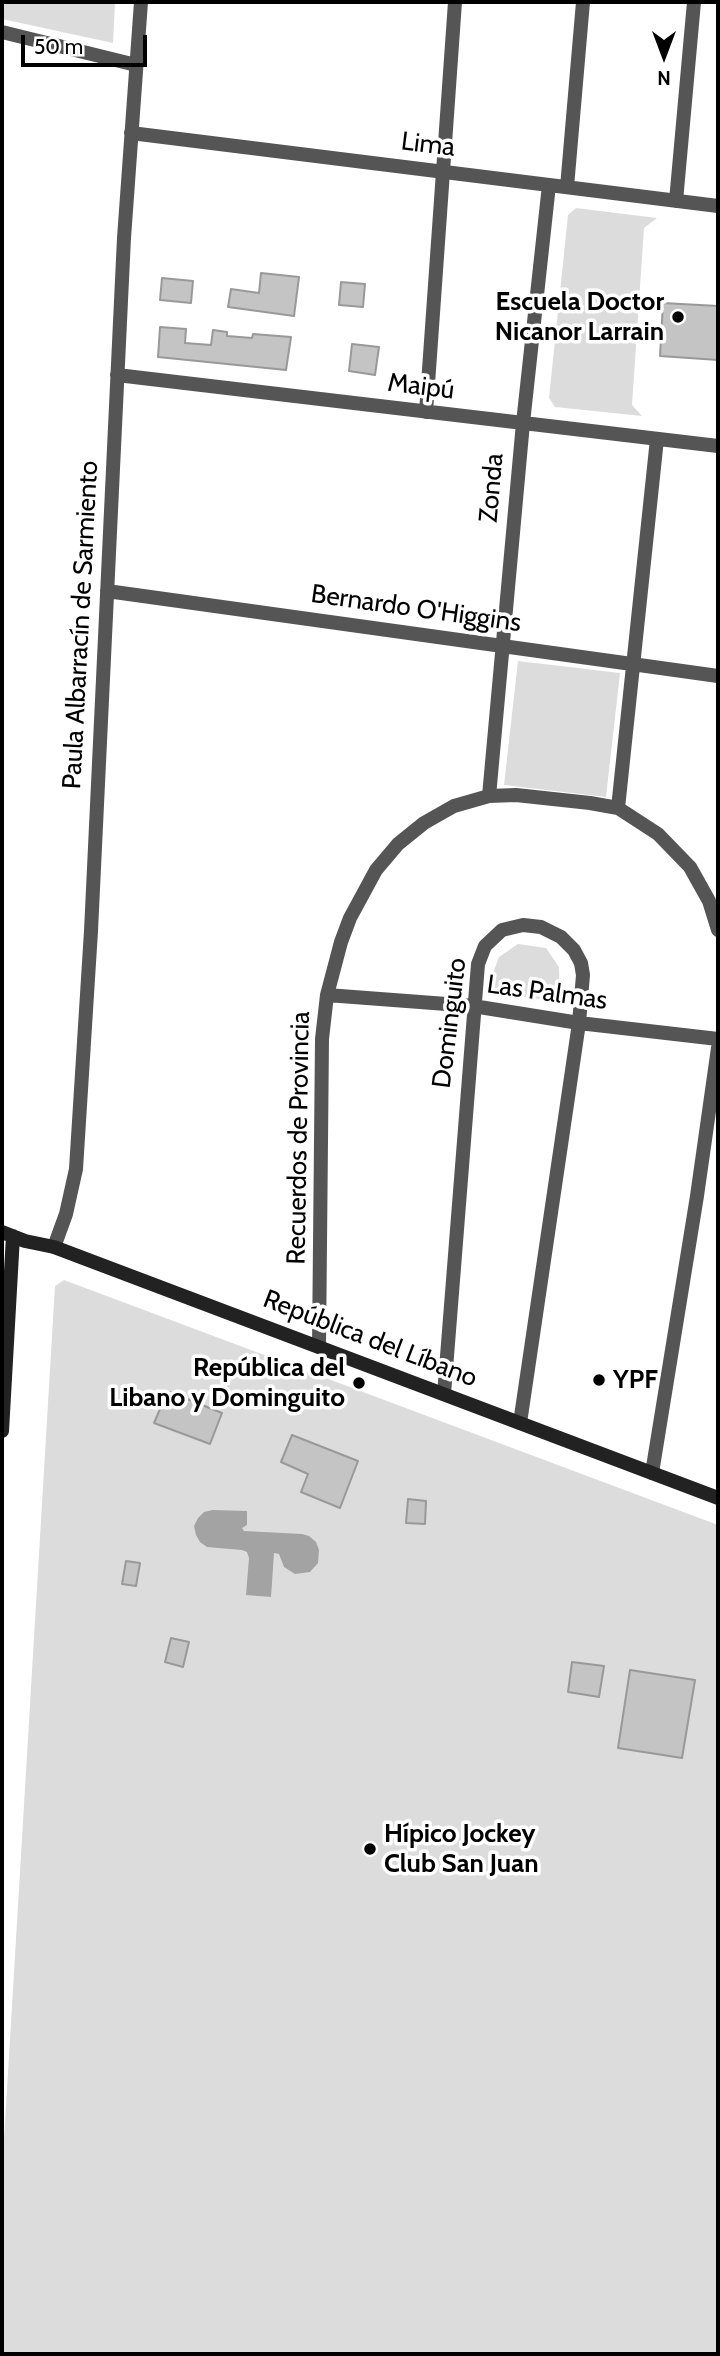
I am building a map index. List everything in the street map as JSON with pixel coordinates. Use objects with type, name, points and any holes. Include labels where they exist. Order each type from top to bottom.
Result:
[{"type":"main road","name":"República del Líbano","points":[[8,1234],[54,1247],[718,1498]]},
{"type":"main road","points":[[2,1431],[8,1234]]},
{"type":"street","name":"Paula Albarracín de Sarmiento","points":[[54,1247],[66,1214],[76,1169],[91,931],[117,375],[141,2]]},
{"type":"street","points":[[426,412],[455,2]]},
{"type":"street","points":[[567,187],[583,2]]},
{"type":"street","points":[[676,201],[694,2]]},
{"type":"street","points":[[2,32],[136,65]]},
{"type":"street","name":"Lima","points":[[131,132],[718,206]]},
{"type":"street","name":"Zonda","points":[[489,796],[523,423],[549,186]]},
{"type":"street","name":"Maipú","points":[[117,375],[718,446]]},
{"type":"street","points":[[618,808],[657,439]]},
{"type":"street","name":"Bernardo O'Higgins","points":[[107,591],[718,676]]},
{"type":"street","name":"Recuerdos de Provincia","points":[[320,1346],[322,1039],[327,995],[349,918],[376,870],[398,844],[424,823],[454,806],[489,796],[516,795],[618,808],[658,834],[690,867],[709,901],[718,930]]},
{"type":"street","name":"Dominguito","points":[[444,1394],[478,964],[485,946],[502,930],[523,925],[541,928],[561,937],[574,950],[583,975],[579,1023],[520,1423]]},
{"type":"street","name":"Las Palmas","points":[[327,995],[473,1006],[579,1023],[718,1039]]},
{"type":"street","points":[[652,1473],[718,1048]]},
{"type":"shaded area","points":[[2,2],[115,2],[113,43],[2,19]]},
{"type":"shaded area","points":[[576,208],[657,218],[644,228],[632,405],[642,416],[555,407],[549,398],[568,215]]},
{"type":"shaded area","points":[[518,661],[620,673],[606,797],[504,785]]},
{"type":"shaded area","points":[[518,944],[546,948],[559,967],[560,1002],[486,991],[499,957]]},
{"type":"shaded area","name":"Hípico Jockey Club San Juan","points":[[64,1280],[718,1525],[718,2354],[2,2354],[2,2173],[55,1286]]},
{"type":"shaded area","points":[[247,1511],[247,1525],[242,1528],[244,1531],[309,1536],[316,1542],[319,1550],[318,1563],[310,1572],[295,1574],[284,1567],[279,1554],[274,1553],[271,1597],[246,1595],[249,1558],[247,1552],[207,1547],[196,1535],[194,1526],[198,1518],[204,1512]]},
{"type":"building","points":[[261,273],[299,277],[294,316],[228,307],[231,289],[259,293]]},
{"type":"building","points":[[162,278],[193,281],[191,303],[160,300]]},
{"type":"building","points":[[341,282],[365,284],[363,307],[339,305]]},
{"type":"building","points":[[663,303],[718,306],[718,360],[660,356]]},
{"type":"building","points":[[160,327],[186,329],[185,343],[211,345],[213,330],[227,332],[227,336],[252,338],[253,334],[291,337],[286,370],[158,357]]},
{"type":"building","points":[[352,344],[379,347],[375,375],[349,371]]},
{"type":"building","points":[[170,1392],[222,1413],[210,1444],[154,1423]]},
{"type":"building","points":[[292,1435],[358,1461],[340,1508],[301,1492],[308,1474],[281,1462]]},
{"type":"building","points":[[408,1499],[426,1501],[425,1524],[406,1523]]},
{"type":"building","points":[[126,1561],[140,1563],[136,1586],[122,1584]]},
{"type":"building","points":[[171,1638],[189,1642],[183,1667],[165,1662]]},
{"type":"building","points":[[572,1662],[604,1666],[599,1697],[568,1692]]},
{"type":"building","points":[[630,1670],[695,1680],[682,1758],[618,1748]]},
{"type":"place","name":"Escuela Doctor Nicanor Larrain","points":[[678,317]]},
{"type":"place","name":"YPF","points":[[599,1380]]},
{"type":"place","name":"República del Libano y Dominguito","points":[[359,1383]]},
{"type":"place","name":"Hípico Jockey Club San Juan","points":[[370,1849]]}]
